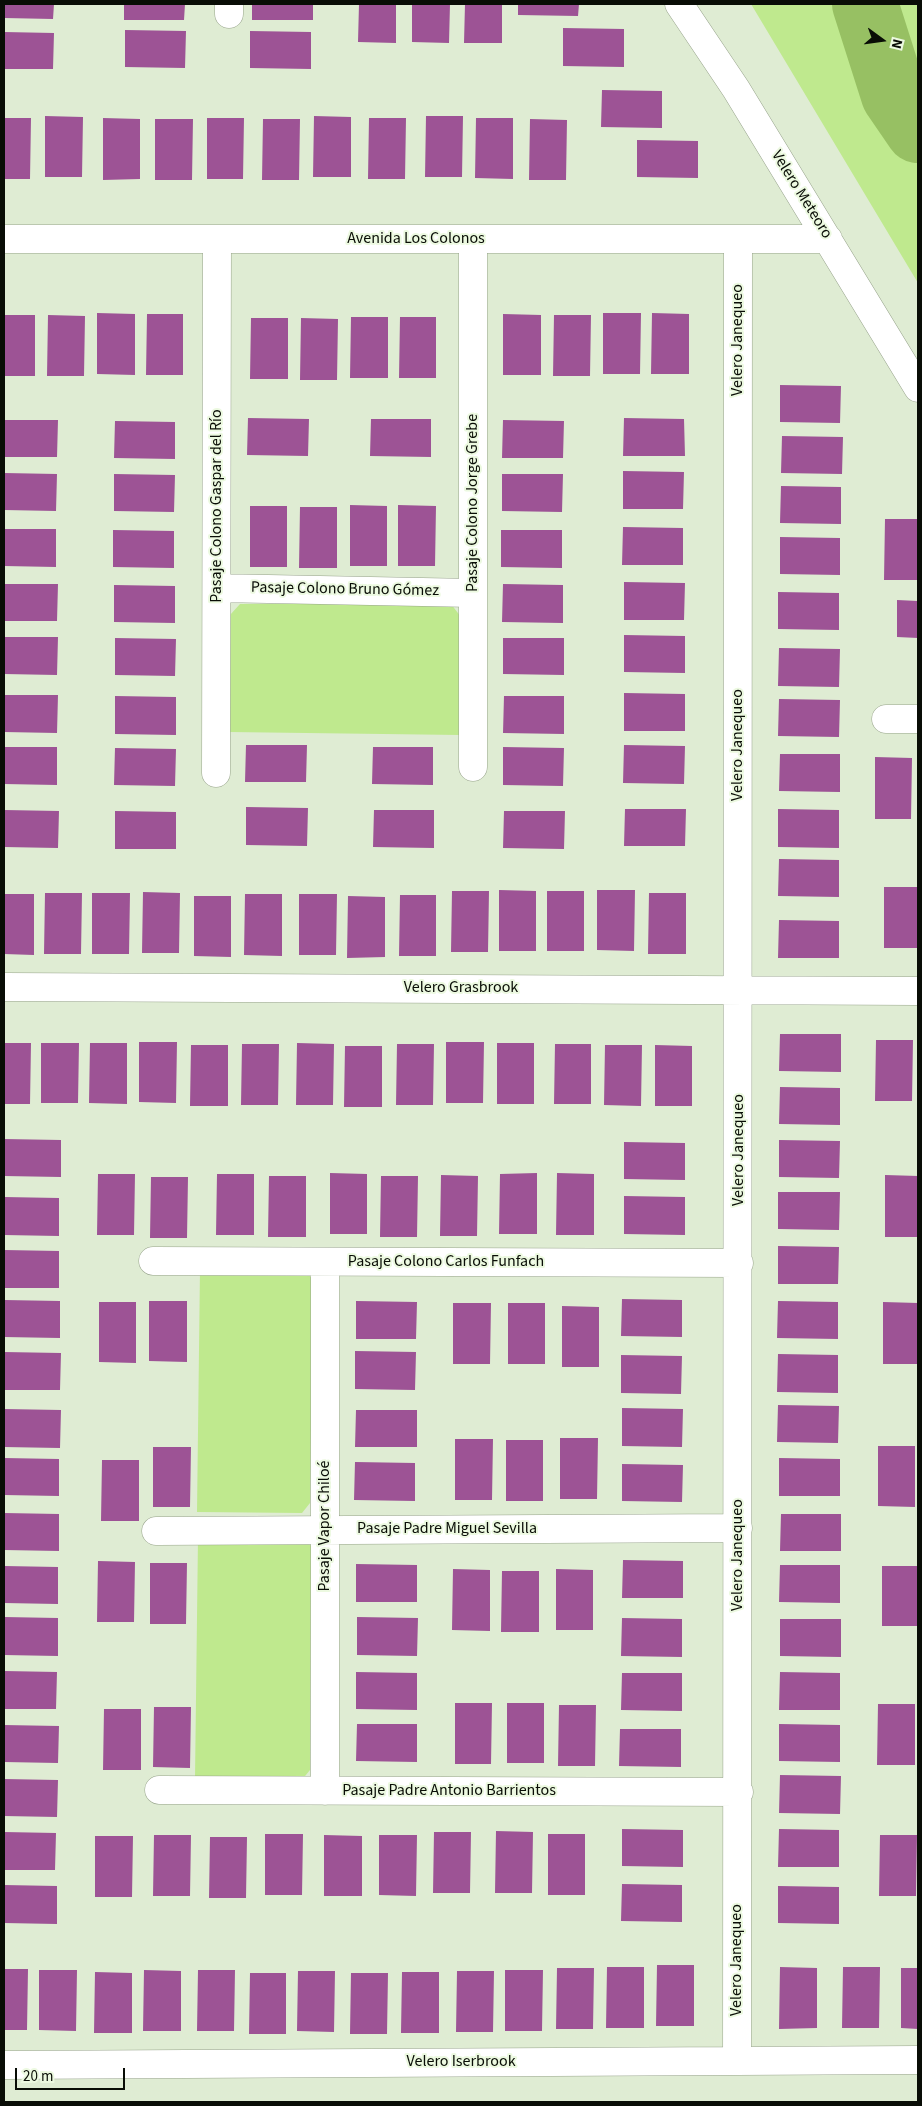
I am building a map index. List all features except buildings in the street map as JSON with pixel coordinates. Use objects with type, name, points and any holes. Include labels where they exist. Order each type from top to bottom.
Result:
[{"type":"street","name":"Velero Meteoro","points":[[680,4],[736,89],[918,388]]},
{"type":"street","name":"Avenida Los Colonos","points":[[4,239],[828,239]]},
{"type":"street","name":"Pasaje Colono Gaspar del Río","points":[[216,773],[217,239]]},
{"type":"street","name":"Pasaje Colono Jorge Grebe","points":[[473,239],[473,768]]},
{"type":"street","name":"Velero Janequeo","points":[[737,2061],[739,1792],[738,239]]},
{"type":"street","name":"Pasaje Colono Bruno Gómez","points":[[217,588],[473,592]]},
{"type":"street","points":[[886,719],[918,719]]},
{"type":"street","name":"Velero Grasbrook","points":[[4,987],[918,990]]},
{"type":"street","name":"Pasaje Colono Carlos Funfach","points":[[153,1261],[739,1262]]},
{"type":"street","name":"Pasaje Vapor Chiloé","points":[[325,1262],[325,1791]]},
{"type":"street","name":"Pasaje Padre Miguel Sevilla","points":[[156,1531],[738,1528]]},
{"type":"street","name":"Pasaje Padre Antonio Barrientos","points":[[159,1790],[739,1792]]},
{"type":"street","name":"Velero Iserbrook","points":[[4,2065],[918,2060]]},
{"type":"green space","points":[[751,4],[918,4],[918,283]]},
{"type":"green space","points":[[240,604],[451,604],[461,617],[460,735],[229,732],[230,615]]},
{"type":"green space","points":[[200,1269],[306,1271],[313,1280],[310,1503],[302,1513],[197,1512]]},
{"type":"green space","points":[[303,1536],[311,1546],[310,1770],[301,1781],[195,1778],[198,1537]]},
{"type":"waterway","points":[[865,4],[894,95],[918,130]]}]
